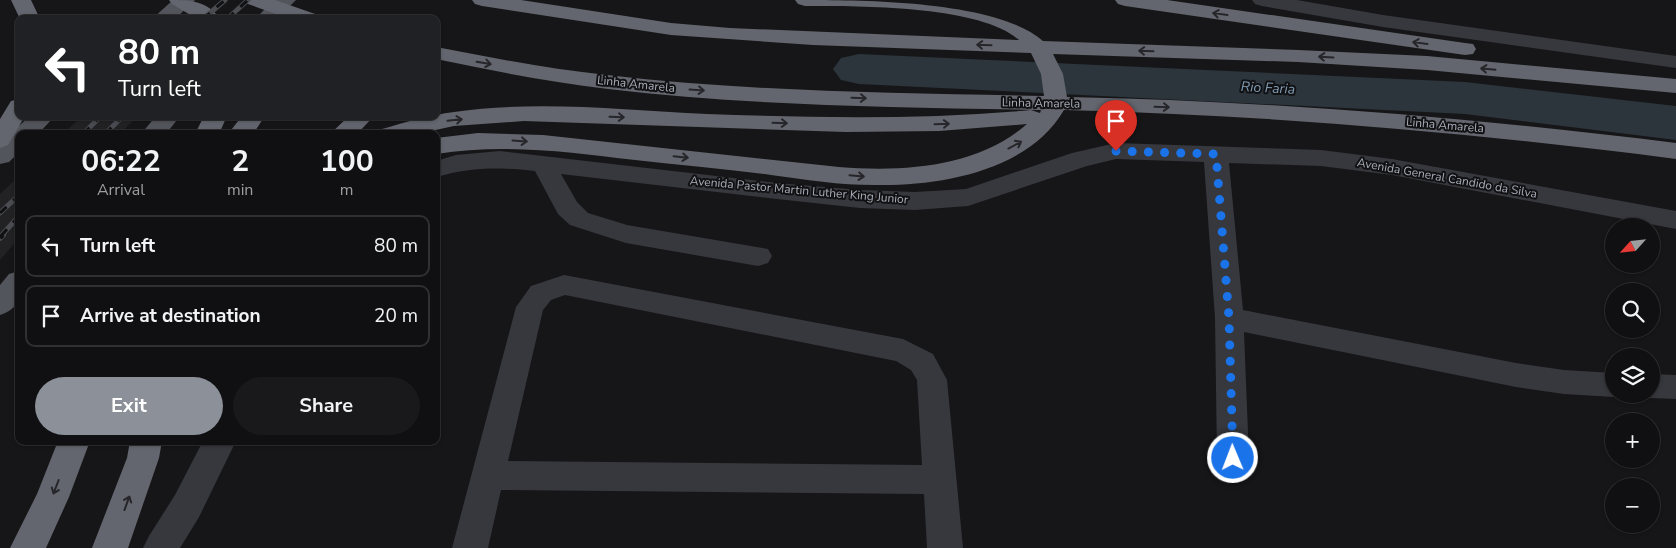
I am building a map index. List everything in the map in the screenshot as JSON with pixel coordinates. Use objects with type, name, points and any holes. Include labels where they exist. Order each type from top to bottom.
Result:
[{"type":"highway","points":[[21,0],[28,15]]},
{"type":"highway","points":[[179,0],[203,15]]},
{"type":"highway","points":[[254,0],[299,15]]},
{"type":"highway","points":[[482,0],[671,29],[730,34],[813,39],[1298,56],[1427,63],[1676,85]]},
{"type":"highway","points":[[440,145],[454,142],[508,140],[582,146],[866,177],[916,174],[959,168],[990,158],[1024,140],[1043,123],[1055,106],[1056,83],[1046,60],[1033,41],[1014,25],[965,7],[916,1],[805,0]]},
{"type":"highway","points":[[1125,0],[1464,49],[1676,85]]},
{"type":"highway","name":"Linha Amarela","points":[[440,54],[571,77],[661,88],[800,96],[1282,111],[1578,138],[1676,151]]},
{"type":"highway","points":[[406,130],[439,122],[504,115],[596,116],[842,126],[908,126],[985,122],[1128,105]]},
{"type":"highway","points":[[0,140],[15,113]]},
{"type":"highway","points":[[243,130],[251,120]]},
{"type":"highway","points":[[347,130],[358,120]]},
{"type":"highway","points":[[28,548],[52,497],[72,445]]},
{"type":"highway","points":[[110,548],[147,447]]},
{"type":"main road","points":[[167,15],[185,0]]},
{"type":"main road","points":[[269,15],[286,0]]},
{"type":"main road","points":[[28,130],[39,120]]},
{"type":"main road","points":[[157,130],[165,120]]},
{"type":"main road","points":[[0,156],[15,142]]},
{"type":"main road","points":[[0,304],[15,287]]},
{"type":"street","points":[[1262,0],[1383,20],[1676,62]]},
{"type":"street","points":[[1380,0],[1383,20]]},
{"type":"street","name":"Avenida Pastor Martin Luther King Junior","points":[[440,168],[456,163],[500,159],[786,192],[915,202],[968,197],[1116,151],[1216,154]]},
{"type":"street","points":[[1216,154],[1229,318],[1233,458]]},
{"type":"street","name":"Avenida General Candido da Silva","points":[[1216,154],[1321,158],[1392,167],[1676,220]]},
{"type":"street","points":[[543,163],[567,208],[579,219],[626,234],[758,256]]},
{"type":"street","points":[[470,548],[530,307],[542,293],[564,285],[903,350],[922,362],[932,380],[945,548]]},
{"type":"street","points":[[1229,318],[1506,373],[1564,382],[1605,384]]},
{"type":"street","points":[[1660,386],[1676,387]]},
{"type":"street","points":[[161,548],[186,506],[218,445]]},
{"type":"street","points":[[488,475],[940,480]]},
{"type":"shaded area","points":[[78,120],[134,120],[123,130],[67,130]]},
{"type":"shaded area","points":[[15,180],[15,243],[0,260],[0,194]]},
{"type":"waterway","name":"Rio Faria","points":[[859,69],[1465,98],[1676,123]]},
{"type":"railway","points":[[208,15],[225,0]]},
{"type":"railway","points":[[231,15],[248,0]]},
{"type":"railway","points":[[87,130],[97,120]]},
{"type":"railway","points":[[109,130],[119,120]]},
{"type":"railway","points":[[0,213],[15,199]]},
{"type":"railway","points":[[1,236],[15,220]]},
{"type":"railway","points":[[0,238],[3,235]]},
{"type":"route","points":[[1116,151],[1216,154],[1229,318],[1233,458]]}]
